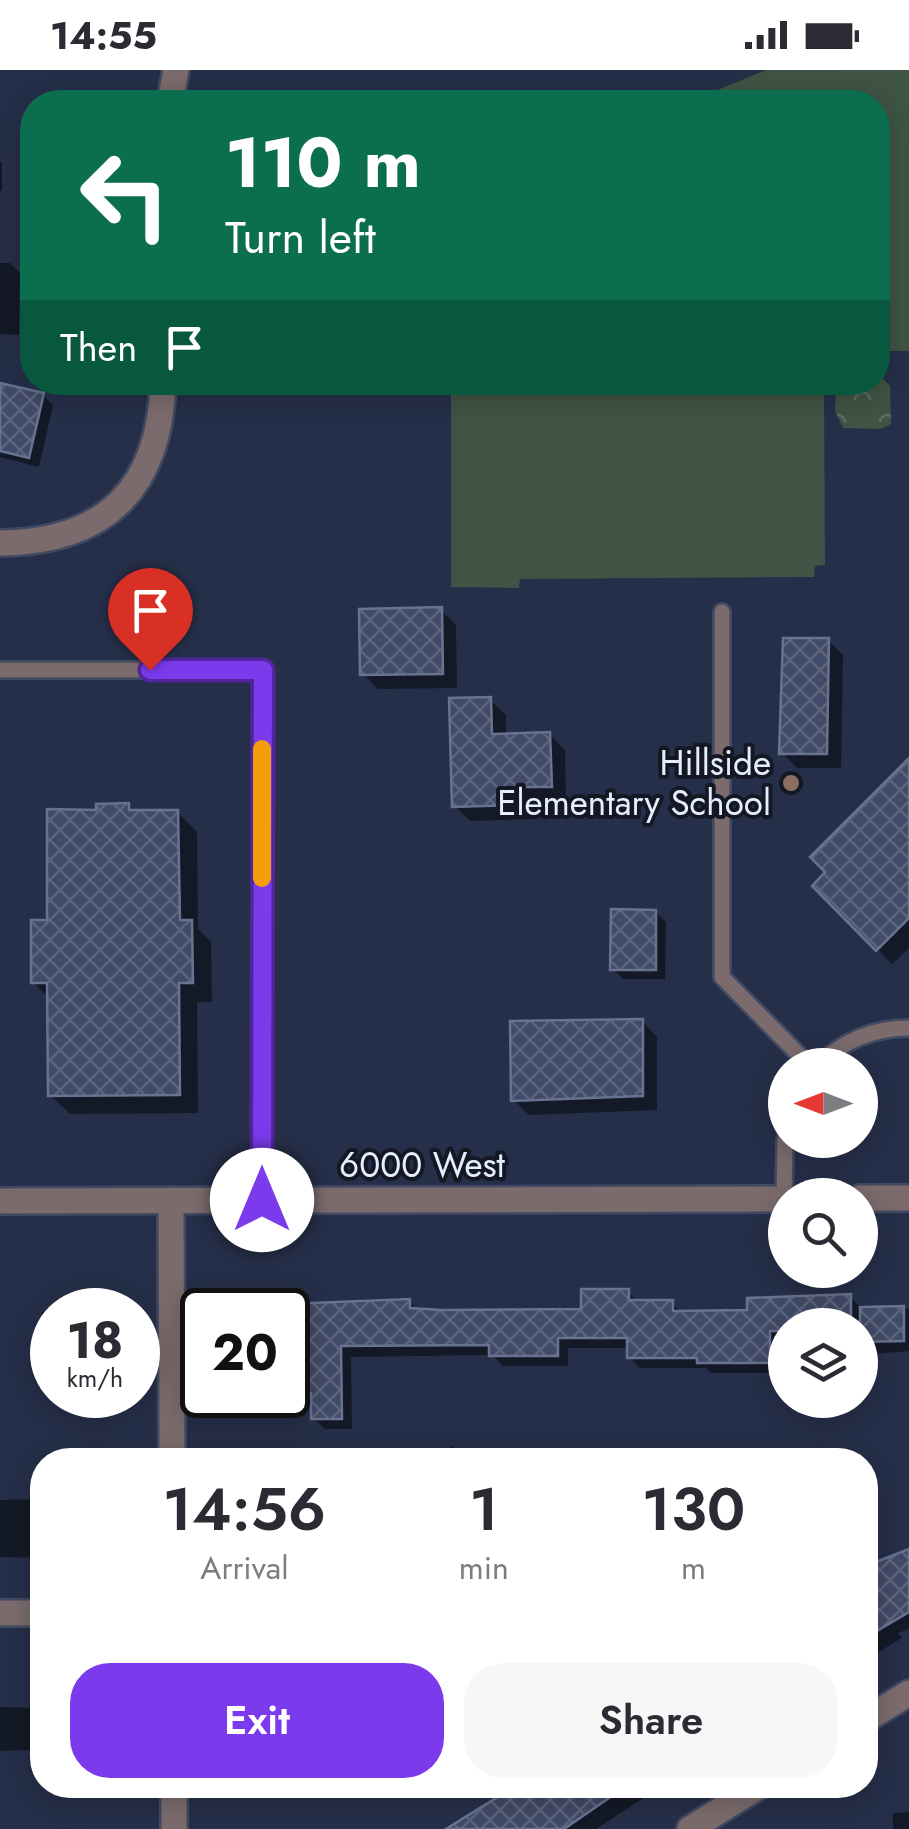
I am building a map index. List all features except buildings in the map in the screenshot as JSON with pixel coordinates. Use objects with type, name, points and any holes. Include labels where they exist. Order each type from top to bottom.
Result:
[{"type":"street","points":[[0,544],[68,535],[120,504],[144,473],[152,454],[162,395]]},
{"type":"street","name":"6000 West","points":[[0,1201],[768,1198]]},
{"type":"street","points":[[878,1198],[909,1198]]},
{"type":"street","points":[[171,1200],[172,1448]]},
{"type":"street","points":[[0,1613],[30,1613]]},
{"type":"street","points":[[878,1712],[909,1692]]},
{"type":"street","points":[[174,1798],[174,1829]]},
{"type":"street","points":[[690,1829],[740,1798]]},
{"type":"lane","points":[[722,612],[722,977],[792,1048]]},
{"type":"lane","points":[[0,670],[263,670],[262,1200]]},
{"type":"lane","points":[[840,1048],[870,1032],[909,1028]]},
{"type":"green space","points":[[766,70],[909,70],[909,351],[890,351],[890,90],[718,90]]},
{"type":"green space","points":[[890,386],[891,424],[881,429],[843,428],[835,411],[836,395],[890,395]]},
{"type":"green space","points":[[451,395],[824,395],[825,565],[815,566],[814,577],[520,579],[519,588],[451,587]]},
{"type":"slow traffic","points":[[262,749],[262,878]]},
{"type":"place","name":"Hillside Elementary School","points":[[791,783]]},
{"type":"route","points":[[150,670],[263,670],[262,1200]]}]
